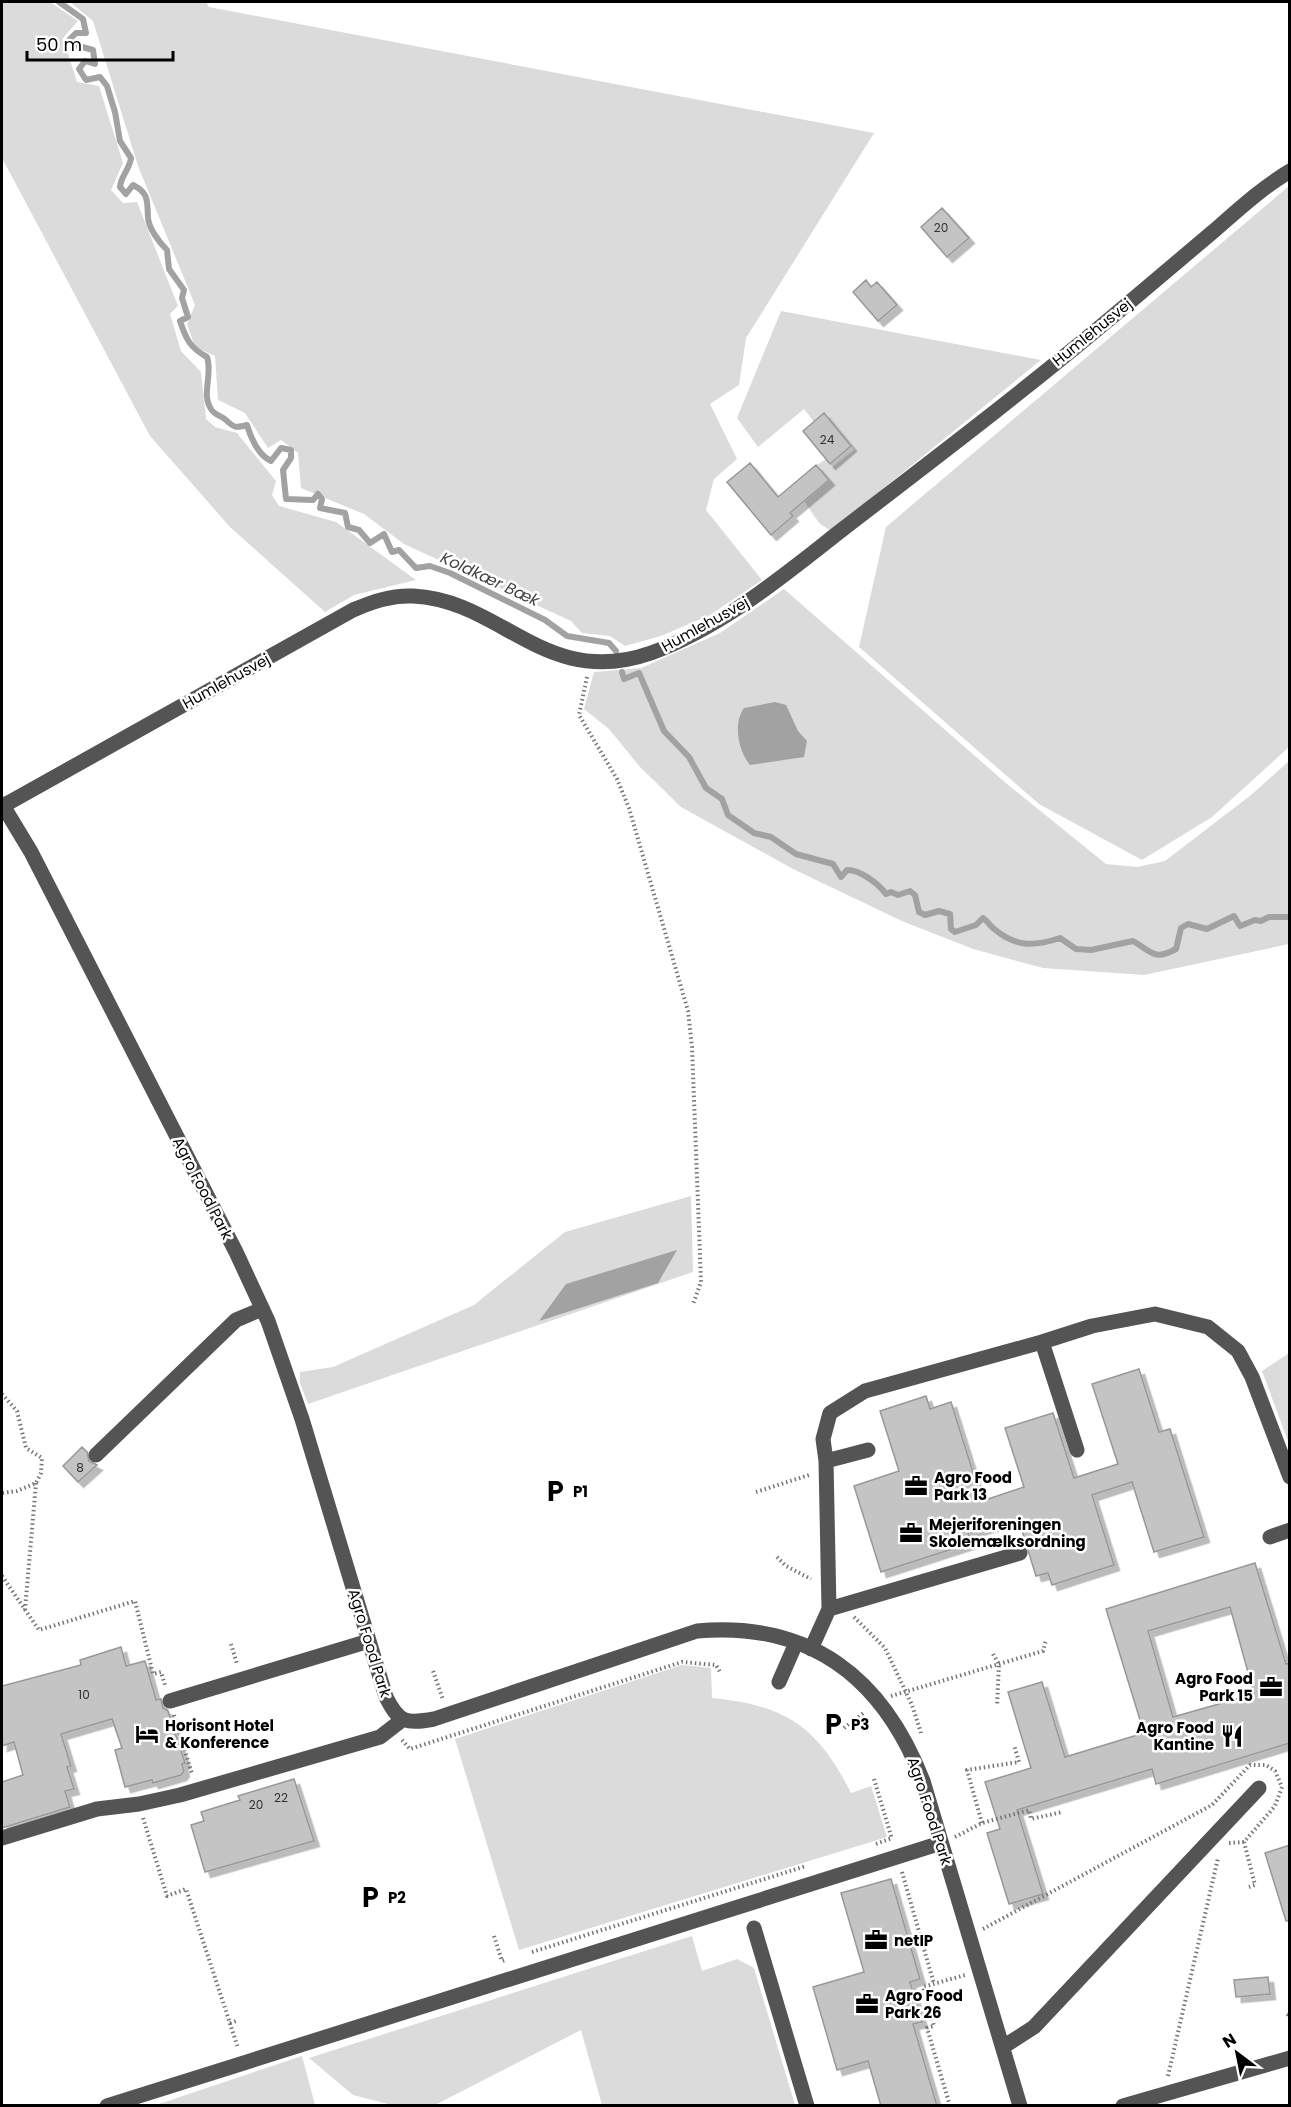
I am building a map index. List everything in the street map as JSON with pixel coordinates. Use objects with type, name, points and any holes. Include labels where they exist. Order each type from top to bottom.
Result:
[{"type":"street","name":"Humlehusvej","points":[[2,805],[353,610],[380,599],[411,596],[434,598],[459,607],[549,652],[590,661],[629,658],[671,645],[730,613],[771,585],[977,426],[1108,320],[1232,215],[1290,171]]},
{"type":"street","name":"Agro Food Park","points":[[2,805],[31,852],[236,1252],[262,1309],[302,1419],[386,1697],[397,1724],[434,1719],[697,1631],[736,1630],[804,1646],[843,1666],[880,1701],[911,1751],[1020,2106]]},
{"type":"street","points":[[96,1455],[236,1320],[262,1309]]},
{"type":"street","points":[[836,1607],[829,1587],[826,1466],[823,1439],[830,1413],[865,1391],[1092,1326],[1155,1314],[1208,1326],[1238,1351],[1252,1377],[1290,1478]]},
{"type":"street","points":[[1042,1342],[1077,1450]]},
{"type":"street","points":[[826,1466],[868,1450]]},
{"type":"street","points":[[1270,1537],[1290,1530]]},
{"type":"street","points":[[779,1683],[804,1646],[836,1607],[1020,1553]]},
{"type":"street","points":[[170,1701],[369,1641]]},
{"type":"street","points":[[2,1838],[97,1809],[139,1804],[196,1790],[380,1737],[397,1724]]},
{"type":"street","points":[[1003,2047],[1034,2027],[1259,1788]]},
{"type":"street","points":[[107,2106],[941,1843]]},
{"type":"street","points":[[754,1928],[807,2106]]},
{"type":"street","points":[[1123,2106],[1290,2058]]},
{"type":"path","points":[[590,661],[579,715],[617,779],[629,808],[688,1011],[692,1047],[701,1282],[693,1304]]},
{"type":"path","points":[[2,1394],[17,1411],[26,1448],[42,1458],[41,1473],[36,1483],[25,1610]]},
{"type":"path","points":[[756,1492],[826,1466]]},
{"type":"path","points":[[2,1493],[17,1491],[36,1483]]},
{"type":"path","points":[[777,1557],[786,1566],[829,1587]]},
{"type":"path","points":[[2,1576],[39,1630],[135,1601],[153,1674],[161,1672],[196,1790]]},
{"type":"path","points":[[836,1607],[885,1648],[916,1721]]},
{"type":"path","points":[[844,1728],[880,1701],[904,1690],[1043,1652],[1046,1640]]},
{"type":"path","points":[[993,1654],[999,1664],[997,1706]]},
{"type":"path","points":[[397,1724],[410,1749],[682,1662],[716,1665],[720,1672]]},
{"type":"path","points":[[941,1672],[943,1679]]},
{"type":"path","points":[[184,1749],[197,1745]]},
{"type":"path","points":[[982,1824],[967,1770],[1019,1762],[1014,1745]]},
{"type":"path","points":[[969,1934],[994,1923],[1212,1805],[1244,1769],[1250,1765],[1260,1764],[1275,1771],[1282,1787],[1275,1806],[1244,1842],[1255,1885],[1250,1887]]},
{"type":"path","points":[[139,1804],[167,1896],[186,1889],[243,2063]]},
{"type":"path","points":[[941,1843],[982,1824],[1029,1810],[1031,1819],[1062,1812]]},
{"type":"path","points":[[873,1845],[892,1838]]},
{"type":"path","points":[[1164,2094],[1219,1853]]},
{"type":"path","points":[[525,1954],[812,1864]]},
{"type":"path","points":[[494,1936],[502,1961],[513,1958]]},
{"type":"path","points":[[920,1936],[934,1984]]},
{"type":"path","points":[[205,1946],[210,1944]]},
{"type":"path","points":[[950,2106],[927,2028],[934,2026],[923,1987],[957,1977]]},
{"type":"path","points":[[230,2023],[236,2021]]},
{"type":"shaded area","points":[[2,2],[50,2],[78,21],[63,38],[77,82],[99,86],[123,163],[111,190],[123,203],[137,202],[178,306],[170,314],[181,351],[201,372],[206,419],[215,427],[237,433],[276,481],[272,495],[279,506],[336,522],[416,580],[354,595],[325,612],[230,527],[150,436],[2,158]]},
{"type":"shaded area","points":[[70,2],[206,2],[209,7],[874,133],[746,338],[739,385],[710,404],[737,459],[714,479],[706,510],[762,580],[710,615],[661,636],[625,646],[610,636],[582,633],[571,621],[404,544],[364,514],[301,488],[298,453],[281,440],[268,448],[245,413],[218,400],[215,356],[195,347],[187,324],[195,305],[138,166],[93,21]]},
{"type":"shaded area","points":[[1289,186],[1289,747],[1212,817],[1142,860],[1039,804],[859,647],[886,527]]},
{"type":"shaded area","points":[[781,311],[1041,360],[831,531],[819,523],[804,501],[829,480],[817,465],[826,459],[832,467],[854,450],[825,414],[814,422],[804,409],[758,447],[737,418]]},
{"type":"shaded area","points":[[784,589],[1007,784],[1106,864],[1137,867],[1165,861],[1251,795],[1289,761],[1289,944],[1144,975],[1043,968],[973,949],[902,921],[793,869],[681,807],[640,767],[609,729],[584,709],[594,672],[641,668],[720,633]]},
{"type":"shaded area","points":[[775,702],[786,705],[798,731],[807,741],[804,757],[750,765],[742,752],[738,737],[741,714],[744,708]]},
{"type":"shaded area","points":[[691,1196],[693,1272],[308,1404],[300,1383],[300,1372],[333,1367],[474,1305],[565,1232]]},
{"type":"shaded area","points":[[677,1250],[658,1283],[539,1321],[566,1284]]},
{"type":"shaded area","points":[[1289,1353],[1289,1444],[1262,1371]]},
{"type":"shaded area","points":[[682,1665],[711,1668],[712,1698],[738,1701],[760,1707],[797,1723],[826,1751],[851,1793],[871,1786],[887,1837],[519,1950],[455,1739]]},
{"type":"shaded area","points":[[692,1936],[702,1971],[737,1959],[754,1968],[795,2105],[602,2105],[581,2030],[435,2105],[392,2105],[353,2095],[309,2058]]},
{"type":"shaded area","points":[[302,2056],[315,2105],[156,2105]]},
{"type":"building","points":[[942,208],[969,238],[947,257],[921,227]]},
{"type":"building","points":[[866,280],[871,287],[877,282],[897,305],[878,321],[853,292]]},
{"type":"building","points":[[824,413],[851,446],[830,464],[803,431]]},
{"type":"building","points":[[750,463],[778,497],[816,465],[829,480],[790,513],[793,516],[771,535],[727,482]]},
{"type":"building","name":"Agro Food Park 13","points":[[1139,1369],[1159,1432],[1170,1429],[1204,1537],[1154,1552],[1132,1482],[1092,1495],[1114,1565],[1052,1585],[1048,1573],[1036,1576],[1018,1518],[968,1533],[971,1543],[881,1572],[854,1486],[899,1471],[880,1411],[926,1396],[930,1409],[951,1402],[982,1501],[1024,1487],[1005,1428],[1053,1413],[1074,1478],[1118,1464],[1092,1384]]},
{"type":"building","points":[[82,1447],[87,1452],[89,1461],[97,1465],[78,1482],[63,1466]]},
{"type":"building","name":"Agro Food Park 15","points":[[1255,1563],[1286,1664],[1290,1663],[1290,1743],[1156,1784],[1152,1769],[1017,1810],[1043,1894],[1009,1904],[987,1833],[1000,1829],[985,1782],[1031,1768],[1008,1692],[1042,1682],[1065,1757],[1144,1733],[1106,1609]],"holes":[[[1230,1607],[1254,1694],[1173,1717],[1148,1631]]]},
{"type":"building","points":[[121,1647],[126,1666],[145,1661],[156,1700],[161,1699],[163,1708],[168,1711],[185,1763],[182,1764],[184,1771],[181,1775],[153,1783],[152,1780],[125,1787],[115,1750],[122,1748],[112,1719],[61,1734],[71,1766],[67,1767],[74,1789],[65,1791],[70,1807],[2,1828],[2,1782],[23,1775],[14,1742],[2,1746],[2,1686],[81,1665],[80,1660]]},
{"type":"building","points":[[294,1779],[314,1841],[205,1872],[191,1825],[204,1821],[201,1812],[240,1800],[238,1796]]},
{"type":"building","points":[[1290,1845],[1290,1921],[1286,1921],[1265,1853]]},
{"type":"building","name":"Agro Food Park 26","points":[[891,1879],[920,1979],[910,1982],[922,2022],[913,2024],[937,2106],[881,2106],[868,2061],[837,2070],[813,1987],[864,1972],[841,1893]]},
{"type":"building","points":[[1268,1977],[1270,1994],[1236,1997],[1234,1980]]},
{"type":"waterway","name":"Koldkær Bæk","points":[[59,2],[83,19],[86,33],[76,33],[69,40],[75,45],[93,50],[95,64],[85,61],[79,69],[86,80],[100,77],[107,86],[115,112],[120,141],[131,158],[120,187],[126,194],[133,185],[145,194],[150,226],[167,250],[169,269],[184,290],[182,298],[188,317],[180,321],[189,342],[207,357],[208,403],[214,413],[233,426],[247,425],[253,441],[271,461],[281,448],[291,450],[291,458],[283,470],[286,499],[313,500],[318,494],[322,499],[320,508],[345,513],[348,527],[359,530],[370,543],[384,534],[392,552],[399,550],[416,568],[430,566],[450,573],[545,620],[567,636],[609,643],[616,651]]},
{"type":"waterway","name":"Koldkær Bæk","points":[[622,672],[624,679],[639,673],[664,731],[689,757],[706,788],[722,799],[728,815],[754,833],[771,837],[796,854],[833,864],[841,877],[847,870],[857,872],[868,878],[886,894],[891,892],[898,895],[910,891],[915,895],[919,912],[925,915],[939,911],[950,914],[951,929],[955,932],[976,925],[983,918],[1001,934],[1017,942],[1033,944],[1060,938],[1076,949],[1091,950],[1133,941],[1158,955],[1176,949],[1181,928],[1188,924],[1207,929],[1234,916],[1240,926],[1269,917],[1290,917]]},
{"type":"place","name":"Agro Food Park 13","points":[[916,1486]]},
{"type":"place","name":"P1","points":[[555,1491]]},
{"type":"place","name":"Mejeriforeningen Skolemælksordning","points":[[911,1533]]},
{"type":"place","name":"Agro Food Park 15","points":[[1271,1687]]},
{"type":"place","name":"P3","points":[[833,1724]]},
{"type":"place","name":"Horisont Hotel & Konference","points":[[147,1734]]},
{"type":"place","name":"Agro Food Kantine","points":[[1232,1736]]},
{"type":"place","name":"P2","points":[[370,1897]]},
{"type":"place","name":"netIP","points":[[876,1940]]},
{"type":"place","name":"Agro Food Park 26","points":[[867,2004]]}]
